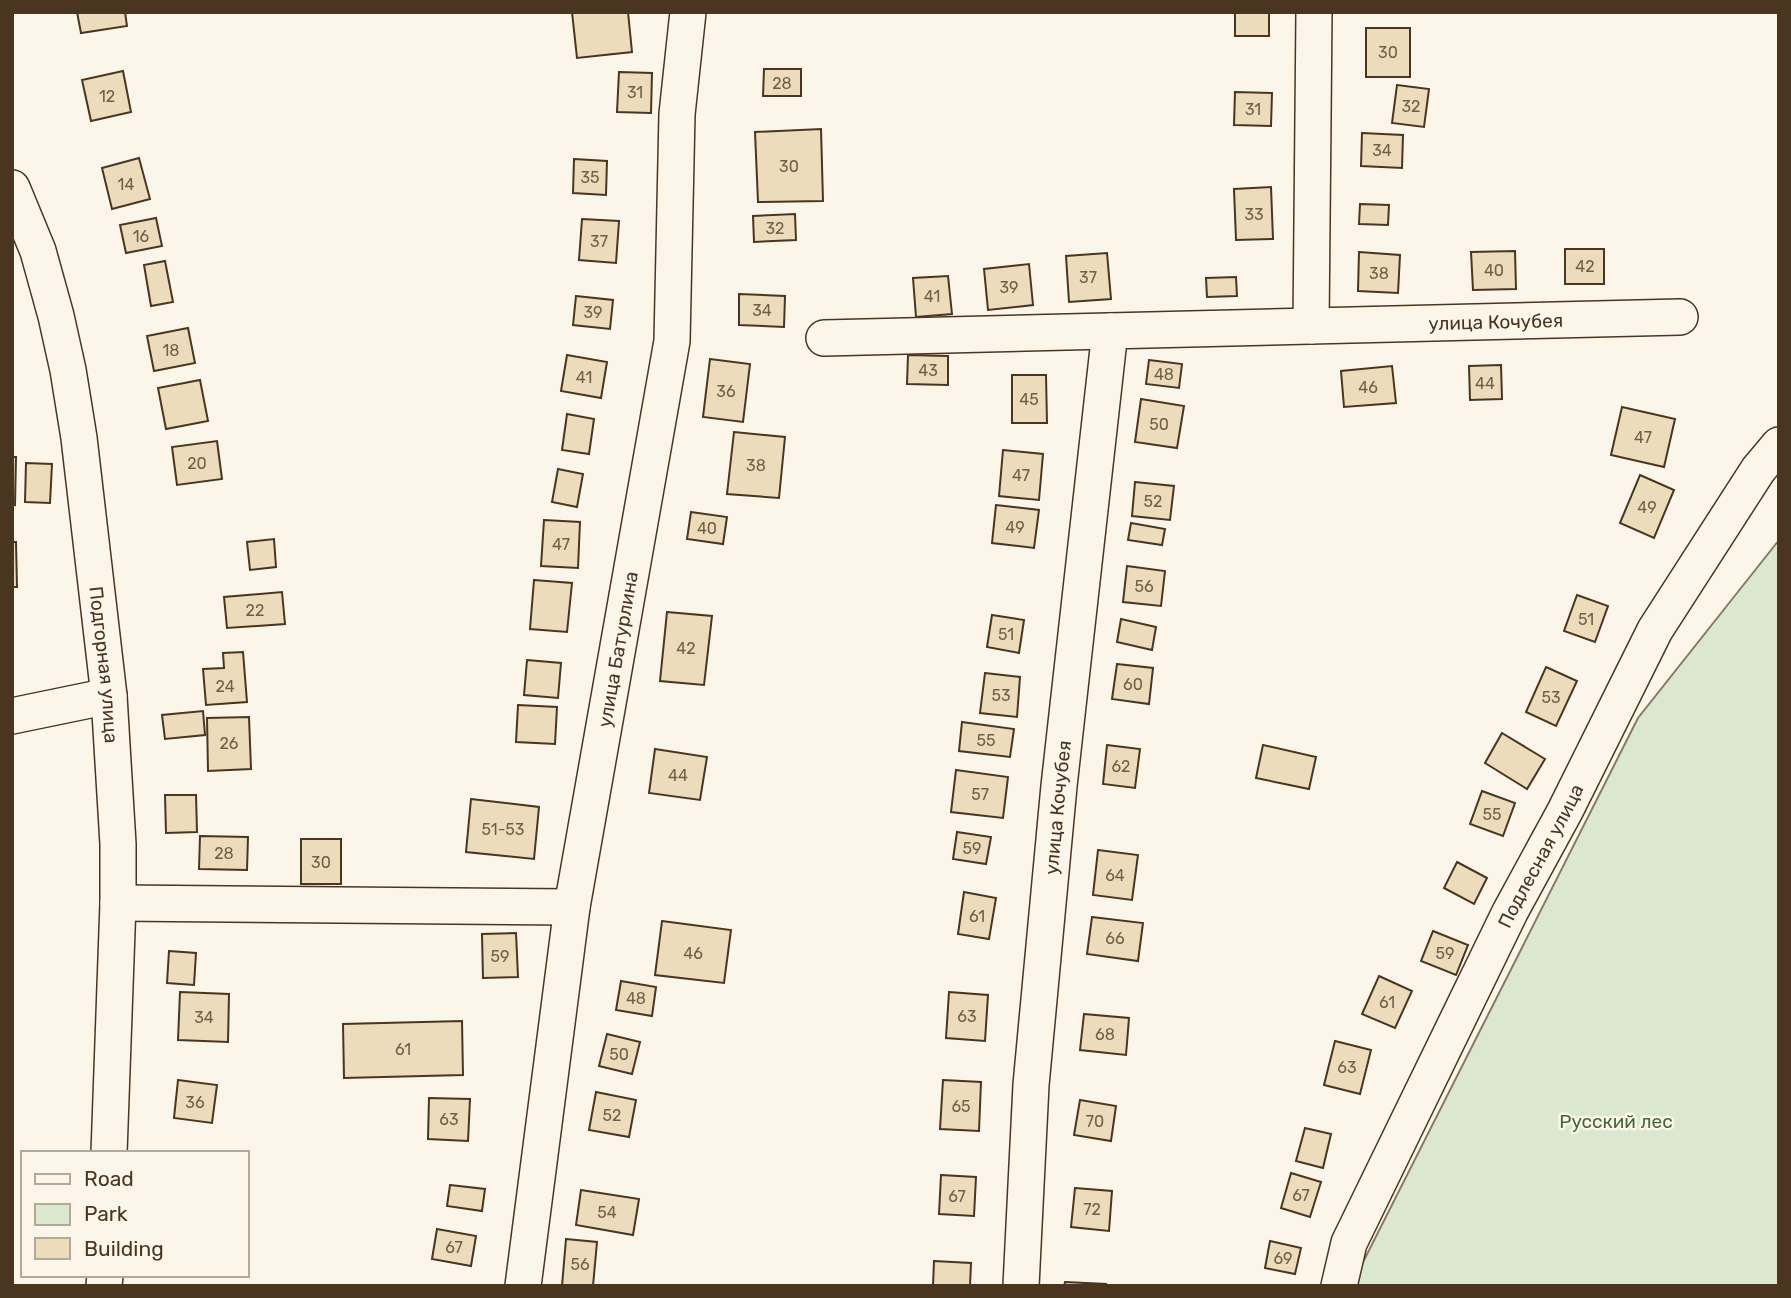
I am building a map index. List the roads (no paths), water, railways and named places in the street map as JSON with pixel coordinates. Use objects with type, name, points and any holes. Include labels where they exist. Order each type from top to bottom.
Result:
[{"type":"street","name":"улица Батурлина","points":[[523,1286],[572,907],[672,341],[677,114],[688,12]]},
{"type":"street","points":[[1311,326],[1314,12]]},
{"type":"street","name":"Подгорная улица","points":[[12,188],[38,251],[57,316],[68,370],[79,438],[109,696],[118,844],[109,1151]]},
{"type":"street","name":"улица Кочубея","points":[[824,338],[1680,317]]},
{"type":"street","name":"улица Кочубея","points":[[1021,1286],[1031,1085],[1059,786],[1110,331]]},
{"type":"street","name":"Подлесная улица","points":[[1339,1286],[1349,1243],[1510,912],[1655,630],[1758,470],[1779,445]]},
{"type":"street","points":[[12,716],[109,696]]},
{"type":"street","points":[[118,904],[572,907]]},
{"type":"park label","name":"Русский лес","points":[[1616,1121]]}]
